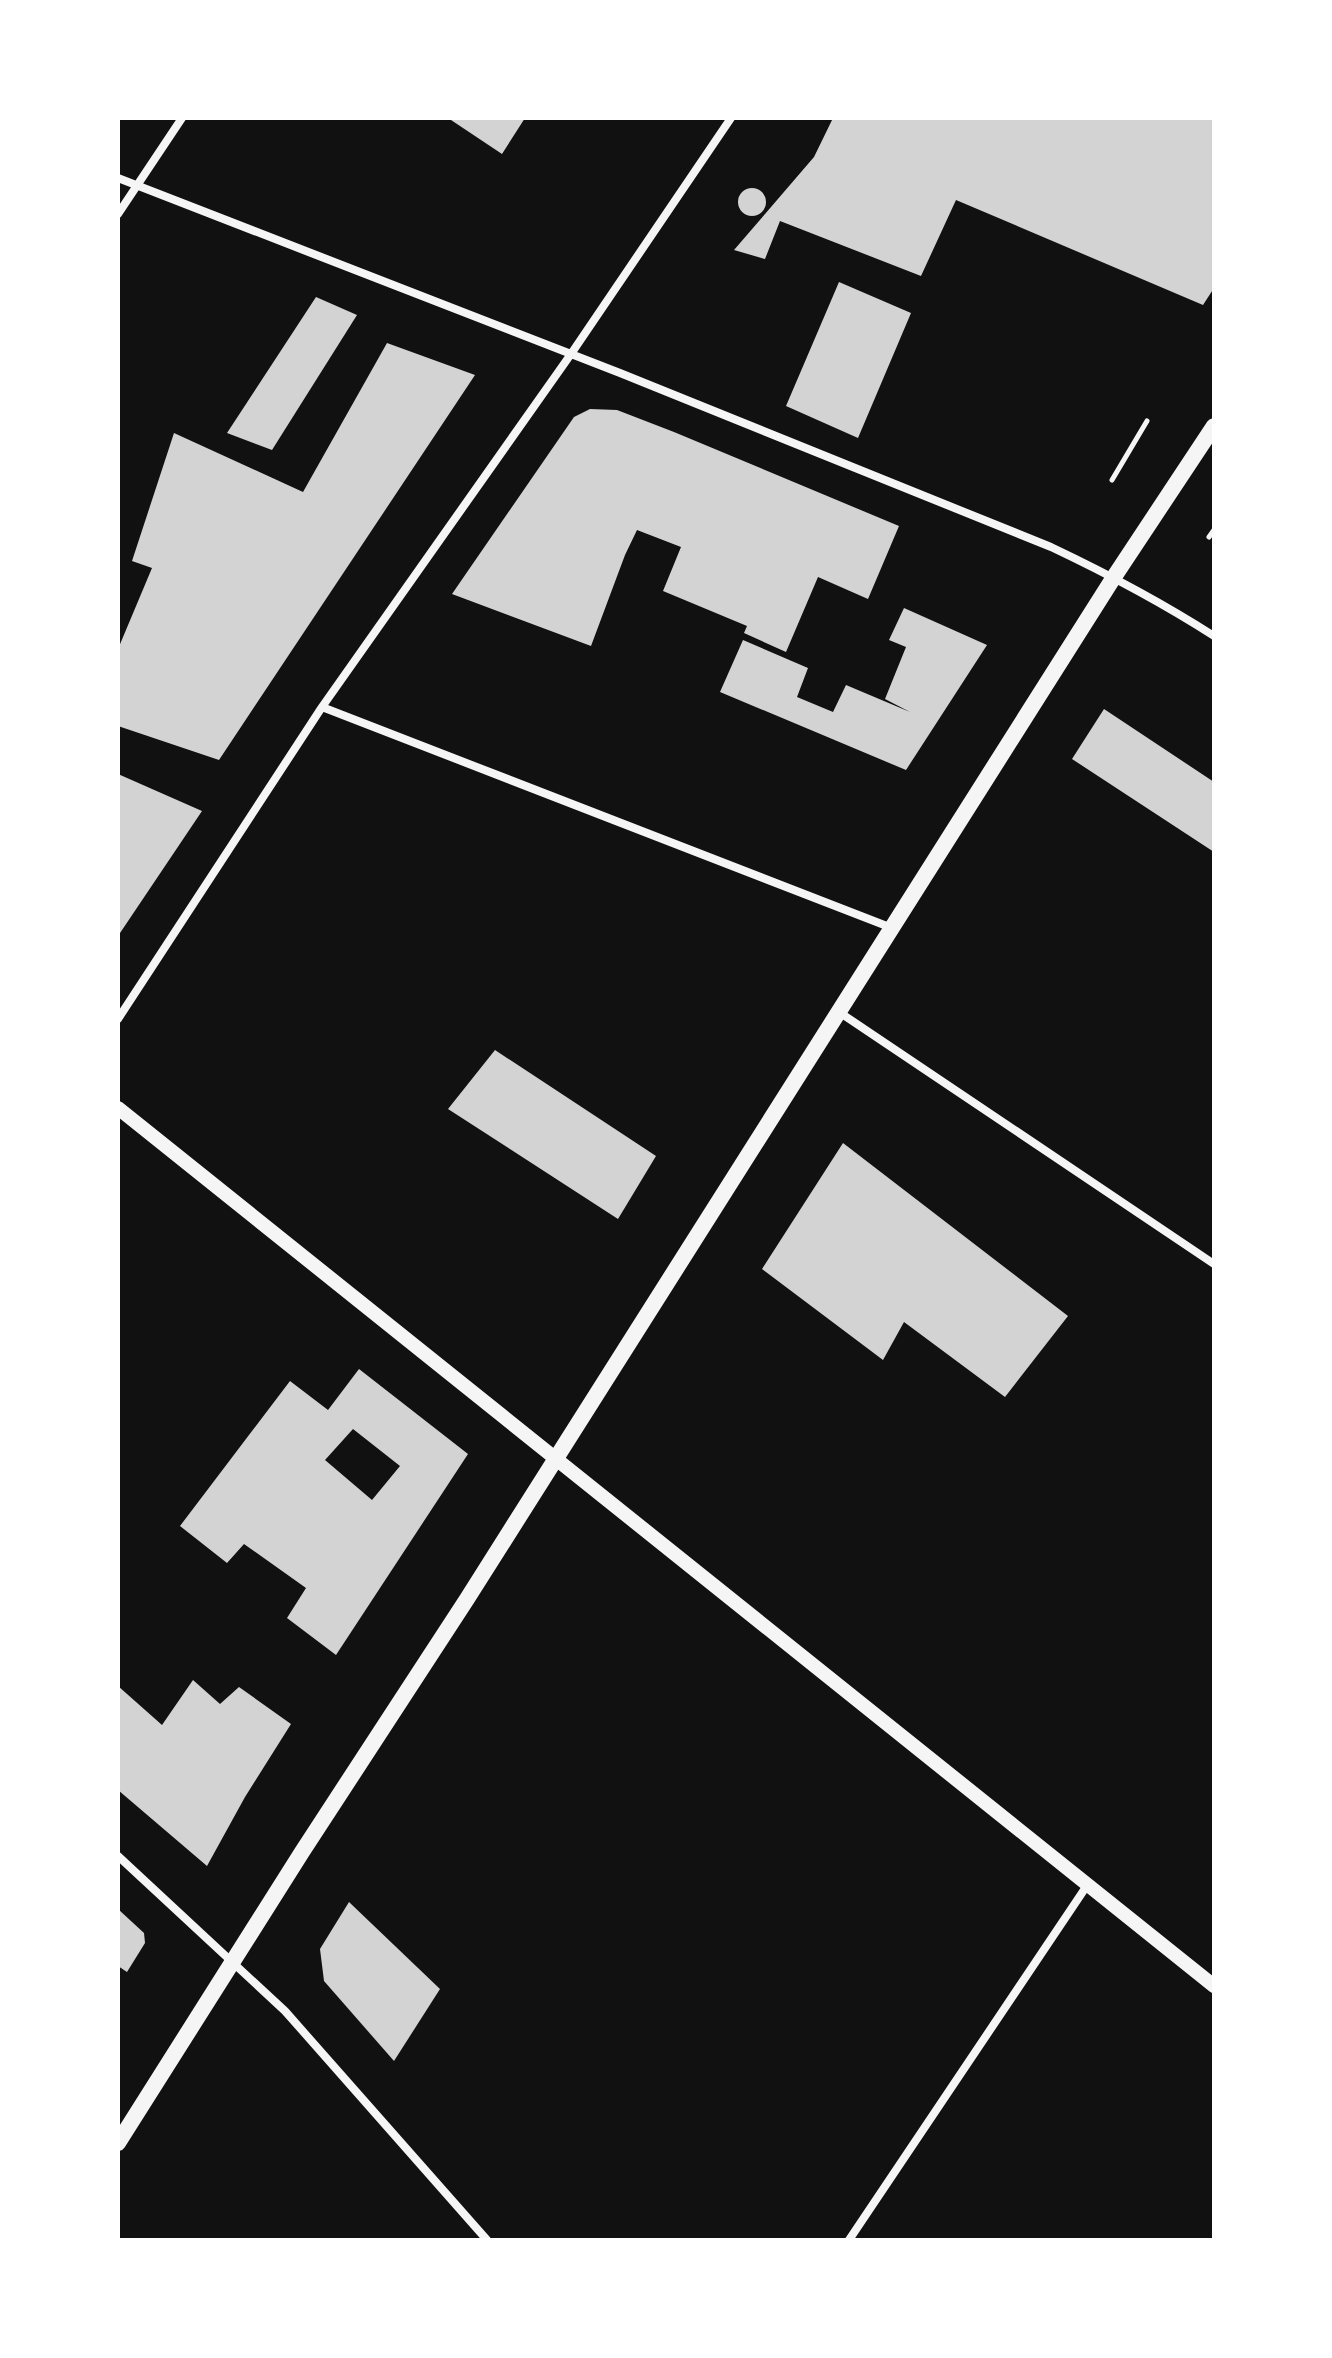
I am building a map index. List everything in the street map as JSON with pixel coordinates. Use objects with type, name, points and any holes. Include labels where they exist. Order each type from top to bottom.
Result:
[{"type":"main road","points":[[118,2143],[1114,577],[1214,426]]},
{"type":"street","points":[[118,214],[182,118]]},
{"type":"street","points":[[118,1019],[322,707],[571,354],[731,118]]},
{"type":"street","points":[[118,178],[571,354],[1051,547],[1169,607],[1214,636]]},
{"type":"street","points":[[322,707],[893,928]]},
{"type":"street","points":[[839,1012],[1214,1264]]},
{"type":"street","points":[[118,1108],[1214,1986]]},
{"type":"street","points":[[118,1856],[285,2011],[487,2240]]},
{"type":"street","points":[[849,2240],[1088,1884]]},
{"type":"path","points":[[1112,480],[1147,421]]},
{"type":"path","points":[[1209,537],[1214,530]]},
{"type":"building","points":[[448,118],[525,118],[502,154]]},
{"type":"building","points":[[833,118],[1214,118],[1214,288],[1203,305],[956,200],[921,276],[780,221],[765,259],[734,250],[814,157]]},
{"type":"building","points":[[752,188],[762,192],[766,202],[762,212],[752,216],[742,212],[738,202],[742,192]]},
{"type":"building","points":[[839,282],[911,313],[858,438],[786,406]]},
{"type":"building","points":[[316,297],[357,315],[272,450],[227,433]]},
{"type":"building","points":[[387,343],[475,375],[219,760],[118,726],[118,649],[152,568],[132,561],[174,433],[303,492]]},
{"type":"building","points":[[590,409],[617,410],[899,526],[868,599],[818,577],[786,652],[744,633],[747,626],[663,591],[681,547],[637,530],[591,646],[452,594],[574,417]]},
{"type":"building","points":[[904,608],[987,645],[906,770],[720,692],[743,640],[808,668],[797,697],[833,712],[846,685],[910,712],[885,699],[906,647],[889,640]]},
{"type":"building","points":[[1104,709],[1214,782],[1214,852],[1072,759]]},
{"type":"building","points":[[118,774],[202,811],[118,936]]},
{"type":"building","points":[[495,1050],[656,1156],[618,1219],[448,1109]]},
{"type":"building","points":[[843,1143],[1068,1316],[1005,1397],[904,1322],[883,1360],[762,1269]]},
{"type":"building","points":[[359,1369],[468,1454],[336,1655],[287,1618],[306,1588],[244,1544],[227,1563],[180,1526],[290,1381],[328,1410]],"holes":[[[353,1429],[400,1466],[372,1500],[325,1460]]]},
{"type":"building","points":[[193,1680],[220,1704],[239,1687],[291,1724],[245,1797],[207,1866],[118,1790],[118,1686],[162,1725]]},
{"type":"building","points":[[349,1902],[440,1989],[394,2061],[324,1981],[320,1949]]},
{"type":"building","points":[[118,1909],[144,1933],[145,1943],[127,1972],[118,1966]]}]
